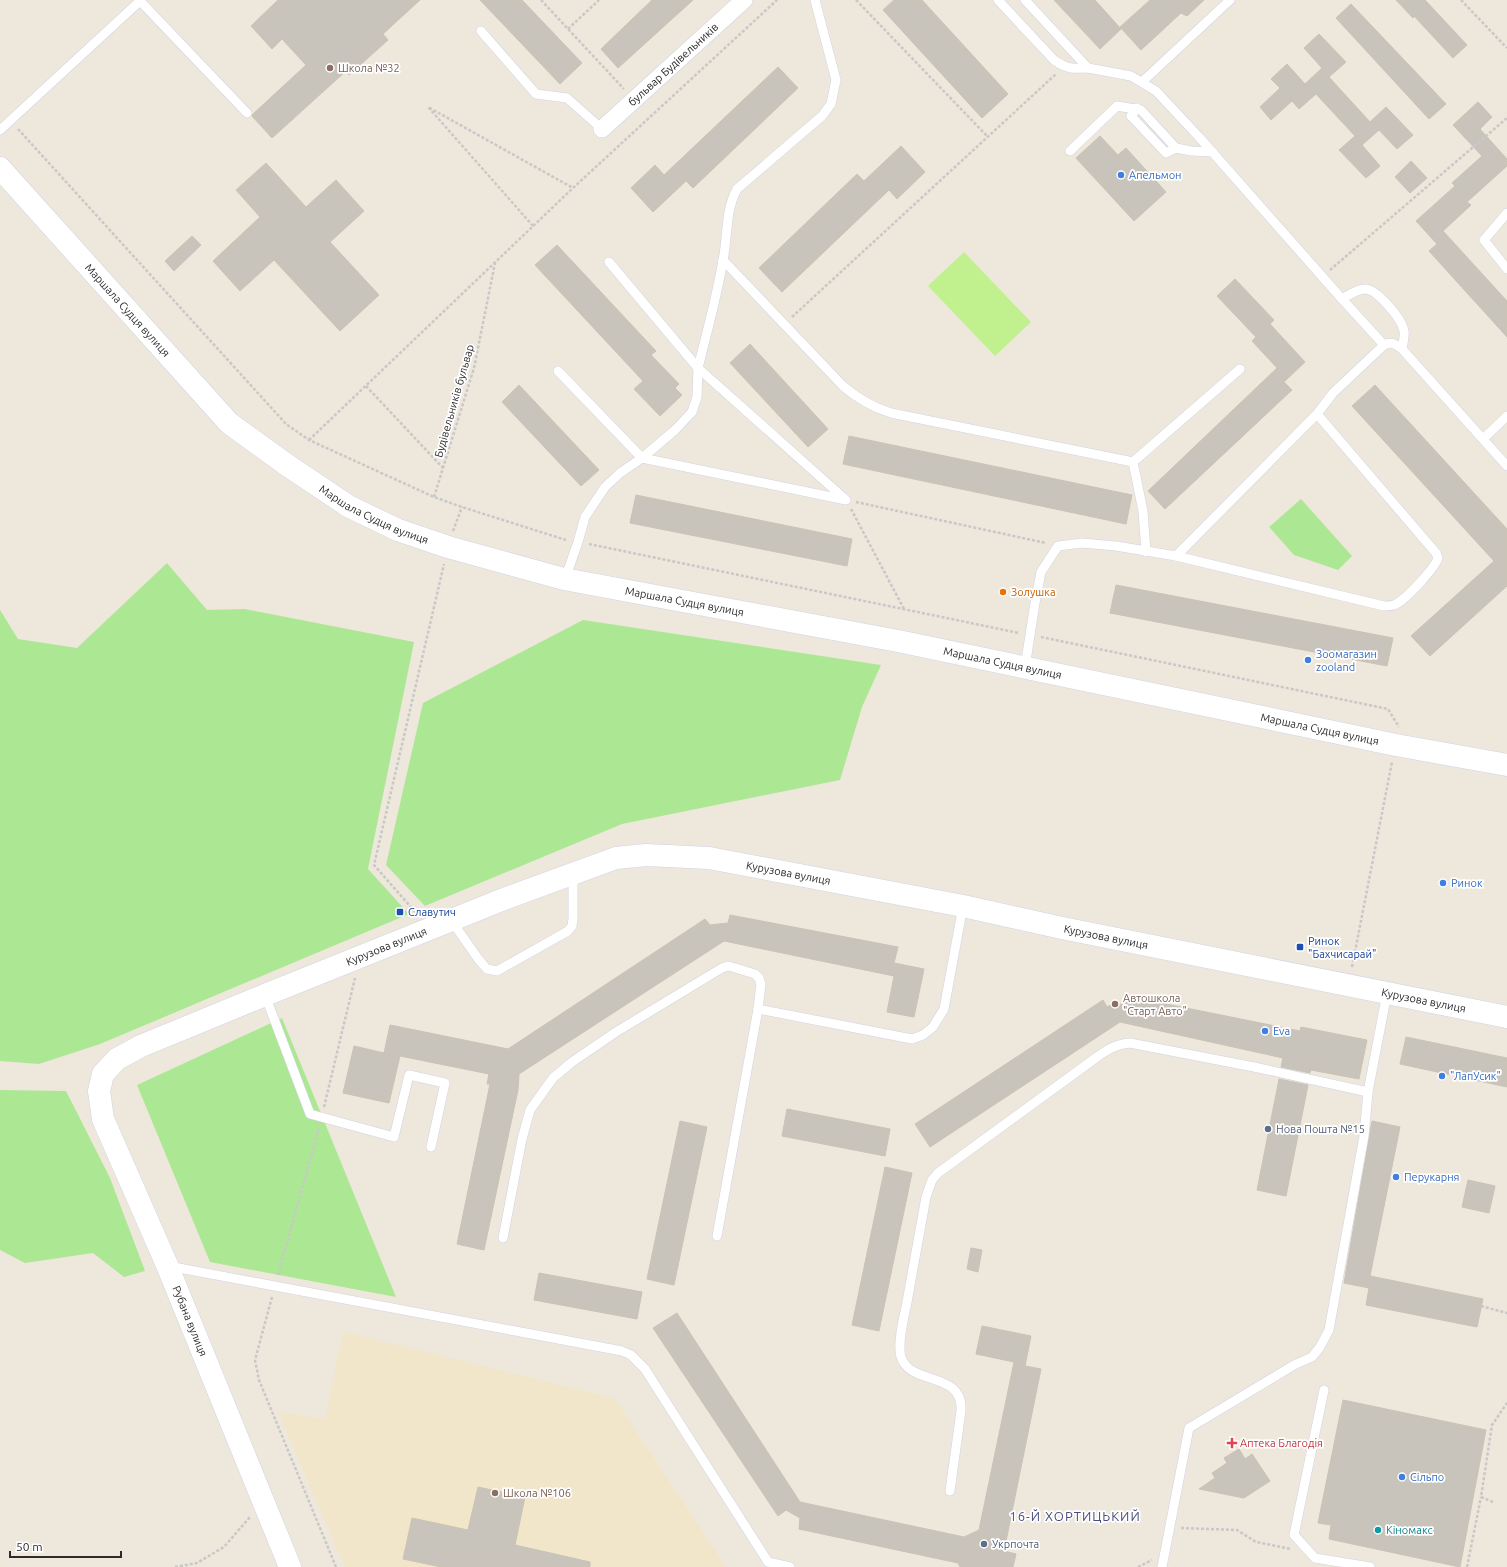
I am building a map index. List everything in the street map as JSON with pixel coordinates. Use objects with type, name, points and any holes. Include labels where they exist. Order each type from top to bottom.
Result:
[{"type":"street","name":"бульвар Будівельників","points":[[602,129],[744,0]]},
{"type":"street","name":"Маршала Судця вулиця","points":[[0,168],[230,423],[348,506],[398,530],[448,547],[564,579],[905,642],[1396,744],[1507,765]]},
{"type":"street","name":"Курузова вулиця","points":[[103,1074],[117,1059],[141,1046],[264,995],[573,873],[616,858],[646,855],[709,858],[963,906],[1062,928],[1507,1017]]},
{"type":"street","name":"Рубана вулиця","points":[[103,1074],[99,1091],[103,1119],[167,1265],[290,1567]]},
{"type":"lane","points":[[564,579],[585,516],[606,487],[620,473],[642,458],[676,430],[692,412],[697,397],[698,368],[723,260],[729,208],[737,189],[822,116],[831,104],[836,80],[815,0]]},
{"type":"lane","points":[[998,0],[1054,60],[1064,67],[1075,69],[1088,68],[1124,74],[1142,82],[1156,91],[1213,152],[1322,277],[1384,345]]},
{"type":"lane","points":[[1025,0],[1088,68]]},
{"type":"lane","points":[[1142,82],[1230,0]]},
{"type":"lane","points":[[0,130],[140,1],[247,113]]},
{"type":"lane","points":[[481,31],[536,94],[567,98],[602,129]]},
{"type":"lane","points":[[1070,151],[1117,106],[1137,108],[1141,110],[1176,148],[1191,151],[1213,152]]},
{"type":"lane","points":[[1507,214],[1484,240],[1507,269]]},
{"type":"lane","points":[[723,260],[843,386],[862,401],[876,409],[1133,462]]},
{"type":"lane","points":[[609,262],[698,368],[846,500]]},
{"type":"lane","points":[[1342,299],[1357,291],[1364,289],[1372,290],[1392,310],[1402,325],[1405,332],[1402,349]]},
{"type":"lane","points":[[1176,556],[1317,414],[1333,394],[1384,345],[1389,342],[1402,349],[1507,466]]},
{"type":"lane","points":[[1133,462],[1240,369]]},
{"type":"lane","points":[[558,371],[642,458],[846,500]]},
{"type":"lane","points":[[1025,668],[1041,572],[1058,546],[1082,543],[1116,546],[1176,556],[1384,606],[1395,606],[1402,601],[1432,569],[1438,558],[1436,553],[1317,414]]},
{"type":"lane","points":[[1483,439],[1507,416]]},
{"type":"lane","points":[[1133,462],[1143,511],[1146,552]]},
{"type":"lane","points":[[451,920],[487,969],[497,971],[568,931],[572,926],[574,919],[573,873]]},
{"type":"lane","points":[[758,1009],[912,1039],[923,1035],[934,1027],[944,1009],[963,906]]},
{"type":"lane","points":[[503,1238],[522,1139],[530,1110],[553,1078],[572,1062],[616,1032],[722,968],[728,966],[755,974],[759,978],[761,984],[758,1009],[717,1236]]},
{"type":"lane","points":[[1162,1567],[1189,1428],[1294,1365],[1312,1357],[1320,1347],[1329,1330],[1364,1136],[1368,1092],[1387,993]]},
{"type":"lane","points":[[264,995],[310,1114],[394,1137],[408,1075],[445,1083],[432,1147]]},
{"type":"lane","points":[[950,1491],[961,1411],[960,1399],[953,1388],[907,1367],[900,1355],[902,1326],[926,1197],[932,1180],[938,1173],[1097,1057],[1107,1050],[1121,1044],[1130,1043],[1254,1067],[1368,1092]]},
{"type":"lane","points":[[167,1265],[622,1351],[631,1355],[646,1369],[767,1564],[790,1567]]},
{"type":"lane","points":[[1324,1390],[1294,1535],[1315,1558],[1370,1567]]},
{"type":"path","points":[[541,0],[634,100]]},
{"type":"path","points":[[568,29],[599,0]]},
{"type":"path","points":[[16,127],[286,424],[309,440],[573,188],[777,0]]},
{"type":"path","points":[[856,0],[988,137]]},
{"type":"path","points":[[1461,0],[1507,48]]},
{"type":"path","points":[[784,324],[1064,67]]},
{"type":"path","points":[[533,226],[428,107],[573,188]]},
{"type":"path","points":[[1322,277],[1507,118]]},
{"type":"path","name":"Будівельників бульвар","points":[[434,497],[474,368],[495,263]]},
{"type":"path","points":[[366,386],[443,468]]},
{"type":"path","points":[[846,500],[1058,546]]},
{"type":"path","points":[[846,500],[904,609]]},
{"type":"path","points":[[410,919],[416,914],[374,865],[448,547],[462,507]]},
{"type":"path","points":[[336,1567],[259,1380],[255,1360],[322,1118],[360,957]]},
{"type":"path","points":[[1481,1306],[1507,1313]]},
{"type":"path","points":[[1467,1567],[1481,1497],[1492,1425],[1507,1403]]},
{"type":"path","points":[[1481,1497],[1493,1502]]},
{"type":"path","points":[[174,1567],[197,1563],[224,1547],[263,1502]]},
{"type":"path","points":[[1170,1528],[1237,1530],[1256,1542],[1294,1550]]},
{"type":"shaded area","name":"Школа №106","points":[[343,1332],[614,1398],[726,1567],[345,1567],[278,1412],[325,1419]]},
{"type":"green space","points":[[964,252],[1031,322],[995,356],[928,286]]},
{"type":"green space","points":[[1301,499],[1352,556],[1338,570],[1294,555],[1269,527]]},
{"type":"green space","points":[[167,563],[207,610],[245,609],[414,642],[368,869],[409,914],[100,1044],[39,1064],[0,1061],[0,610],[18,639],[77,648]]},
{"type":"green space","points":[[583,620],[881,665],[862,707],[840,780],[622,824],[425,906],[386,865],[423,703]]},
{"type":"green space","points":[[282,1018],[396,1297],[210,1262],[137,1085]]},
{"type":"green space","points":[[0,1090],[66,1091],[110,1178],[145,1271],[124,1277],[93,1253],[25,1263],[0,1250]]},
{"type":"building","name":"Школа №32","points":[[278,0],[420,0],[383,34],[388,40],[349,75],[346,71],[272,138],[252,116],[306,65],[282,39],[272,49],[251,26]]},
{"type":"building","points":[[480,0],[522,0],[582,63],[560,84]]},
{"type":"building","points":[[652,0],[693,0],[618,68],[601,49]]},
{"type":"building","points":[[894,0],[922,0],[1008,94],[982,118],[883,10]]},
{"type":"building","points":[[1054,0],[1095,0],[1121,29],[1100,49]]},
{"type":"building","points":[[1150,0],[1204,0],[1187,16],[1181,13],[1141,50],[1120,27]]},
{"type":"building","points":[[1396,0],[1425,0],[1467,45],[1453,58],[1414,16],[1413,18]]},
{"type":"building","points":[[1351,4],[1446,104],[1429,119],[1336,18]]},
{"type":"building","points":[[1319,34],[1346,62],[1329,77],[1370,122],[1386,107],[1413,135],[1397,149],[1379,130],[1362,145],[1380,166],[1366,178],[1339,150],[1355,136],[1316,94],[1299,109],[1292,101],[1271,120],[1260,107],[1280,88],[1271,79],[1287,64],[1305,84],[1322,68],[1304,48]]},
{"type":"building","points":[[778,67],[798,88],[693,188],[686,181],[653,212],[631,188],[655,165],[664,175]]},
{"type":"building","points":[[1478,102],[1492,117],[1480,129],[1507,159],[1507,166],[1467,202],[1471,205],[1443,231],[1507,301],[1507,337],[1429,251],[1437,244],[1416,221],[1455,186],[1452,183],[1482,156],[1453,125]]},
{"type":"building","name":"Апельмон","points":[[1100,136],[1118,155],[1126,148],[1166,192],[1134,221],[1076,158]]},
{"type":"building","points":[[901,146],[925,172],[897,199],[889,190],[782,292],[759,268],[857,174],[864,181]]},
{"type":"building","points":[[1411,161],[1427,178],[1410,193],[1395,177]]},
{"type":"building","points":[[266,163],[306,207],[336,180],[364,211],[330,242],[379,295],[340,331],[274,260],[240,291],[213,261],[260,217],[236,190]]},
{"type":"building","points":[[192,236],[201,245],[174,271],[165,261]]},
{"type":"building","points":[[557,245],[656,351],[651,355],[679,384],[675,388],[682,395],[660,416],[634,389],[643,381],[535,265]]},
{"type":"building","points":[[1235,279],[1274,320],[1270,324],[1305,362],[1284,382],[1292,390],[1165,509],[1148,491],[1277,368],[1252,341],[1256,337],[1217,296]]},
{"type":"building","points":[[750,344],[828,429],[808,447],[730,363]]},
{"type":"building","points":[[519,385],[599,470],[581,486],[502,402]]},
{"type":"building","points":[[1375,385],[1507,529],[1507,586],[1430,656],[1411,636],[1494,561],[1352,406]]},
{"type":"building","points":[[849,436],[1132,495],[1126,524],[843,464]]},
{"type":"building","points":[[636,495],[852,539],[847,566],[630,523]]},
{"type":"building","points":[[1116,585],[1393,638],[1387,666],[1110,613]]},
{"type":"building","points":[[730,915],[898,947],[894,963],[924,969],[914,1017],[887,1012],[894,976],[724,941],[519,1074],[518,1090],[484,1250],[457,1244],[490,1084],[487,1084],[489,1074],[400,1056],[389,1103],[343,1093],[354,1046],[384,1053],[390,1025],[508,1049],[705,919],[710,925],[728,923]]},
{"type":"building","points":[[1127,996],[1300,1031],[1301,1027],[1367,1040],[1359,1079],[1311,1070],[1310,1073],[1281,1067],[1283,1058],[1120,1022],[930,1147],[915,1124],[1103,1000],[1107,1007],[1114,1003],[1125,1005]]},
{"type":"building","points":[[1406,1037],[1507,1058],[1507,1087],[1400,1064]]},
{"type":"building","points":[[1279,1079],[1308,1085],[1286,1196],[1257,1190]]},
{"type":"building","points":[[787,1109],[890,1129],[885,1156],[782,1136]]},
{"type":"building","points":[[680,1121],[707,1127],[674,1285],[647,1279]]},
{"type":"building","points":[[1372,1121],[1400,1127],[1370,1276],[1483,1299],[1477,1327],[1366,1305],[1369,1288],[1344,1283]]},
{"type":"building","points":[[885,1167],[912,1173],[879,1331],[852,1325]]},
{"type":"building","points":[[1468,1180],[1495,1186],[1489,1213],[1462,1207]]},
{"type":"building","points":[[971,1248],[982,1250],[978,1272],[967,1269]]},
{"type":"building","points":[[539,1273],[642,1292],[637,1319],[534,1300]]},
{"type":"building","points":[[677,1313],[800,1502],[964,1537],[979,1530],[1014,1362],[976,1354],[982,1326],[1031,1336],[1025,1366],[1041,1369],[1004,1551],[1016,1554],[1013,1567],[960,1567],[958,1563],[799,1529],[800,1518],[786,1510],[778,1516],[653,1328]]},
{"type":"building","name":"Сільпо","points":[[1343,1400],[1486,1430],[1460,1567],[1329,1539],[1331,1525],[1318,1523]]},
{"type":"building","points":[[1239,1449],[1245,1459],[1252,1454],[1270,1481],[1244,1498],[1199,1489],[1215,1478],[1212,1473],[1227,1463],[1224,1458]]},
{"type":"building","points":[[478,1487],[525,1497],[515,1545],[590,1562],[590,1567],[441,1567],[403,1559],[412,1518],[468,1530]]},
{"type":"place","name":"Школа №32","points":[[330,68]]},
{"type":"place","name":"Апельмон","points":[[1121,175]]},
{"type":"place","name":"Золушка","points":[[1003,592]]},
{"type":"place","name":"Зоомагазин zooland","points":[[1308,660]]},
{"type":"place","name":"Ринок","points":[[1443,883]]},
{"type":"place","name":"Славутич","points":[[400,912]]},
{"type":"place","name":"Ринок \"Бахчисарай\"","points":[[1300,947]]},
{"type":"place","name":"Автошкола \"Старт Авто\"","points":[[1115,1004]]},
{"type":"place","name":"Eva","points":[[1265,1031]]},
{"type":"place","name":"\"ЛапУсик\"","points":[[1442,1076]]},
{"type":"place","name":"Нова Пошта №15","points":[[1268,1129]]},
{"type":"place","name":"Перукарня","points":[[1396,1177]]},
{"type":"place","name":"Аптека Благодiя","points":[[1232,1443]]},
{"type":"place","name":"Сільпо","points":[[1402,1477]]},
{"type":"place","name":"Школа №106","points":[[495,1493]]},
{"type":"place","name":"Кіномакс","points":[[1378,1530]]},
{"type":"place","name":"Укрпочта","points":[[984,1544]]},
{"type":"district","name":"16-Й ХОРТИЦЬКИЙ","points":[[1075,1516]]}]
